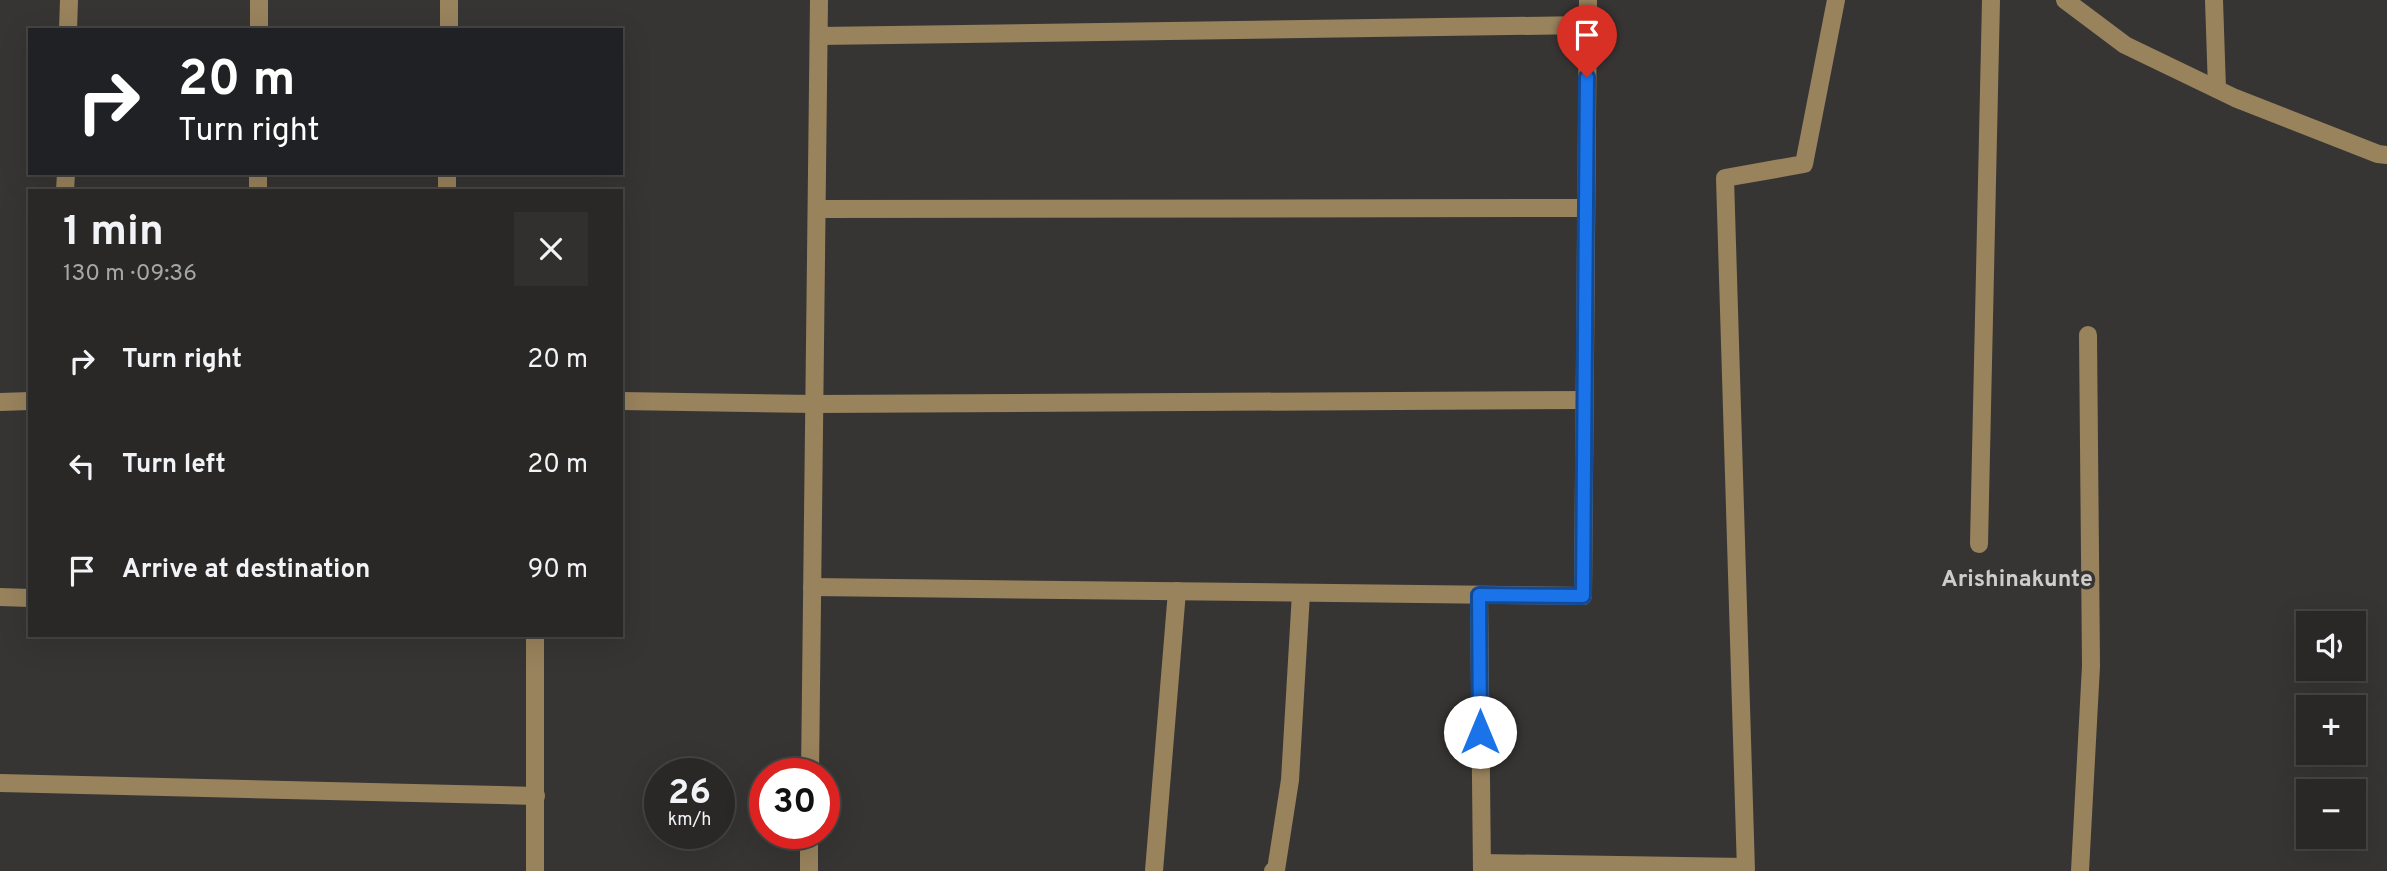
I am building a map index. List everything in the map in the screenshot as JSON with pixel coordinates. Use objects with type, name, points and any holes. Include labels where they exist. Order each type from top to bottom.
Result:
[{"type":"street","points":[[68,28],[69,0]]},
{"type":"street","points":[[259,0],[259,28]]},
{"type":"street","points":[[449,0],[449,28]]},
{"type":"street","points":[[810,758],[819,0]]},
{"type":"street","points":[[812,587],[1583,596],[1588,0]]},
{"type":"street","points":[[1479,595],[1482,867],[1746,869],[1725,178],[1804,164],[1836,0]]},
{"type":"street","points":[[1979,544],[1991,0]]},
{"type":"street","points":[[2065,0],[2125,45],[2217,89],[2378,154],[2387,155]]},
{"type":"street","points":[[2214,0],[2217,89]]},
{"type":"street","points":[[819,36],[1587,25]]},
{"type":"street","points":[[817,209],[1586,208]]},
{"type":"street","points":[[2080,871],[2091,666],[2088,335]]},
{"type":"street","points":[[623,401],[815,404],[1584,400]]},
{"type":"street","points":[[0,402],[28,401]]},
{"type":"street","points":[[1154,871],[1177,591]]},
{"type":"street","points":[[1273,871],[1276,870],[1290,780],[1301,593]]},
{"type":"street","points":[[0,597],[28,598]]},
{"type":"street","points":[[535,871],[536,637]]},
{"type":"street","points":[[0,783],[536,796]]},
{"type":"street","points":[[809,849],[809,871]]},
{"type":"district","name":"Arishinakunte","points":[[2017,580]]},
{"type":"route","points":[[1480,732],[1479,595],[1583,596],[1587,77]]}]
